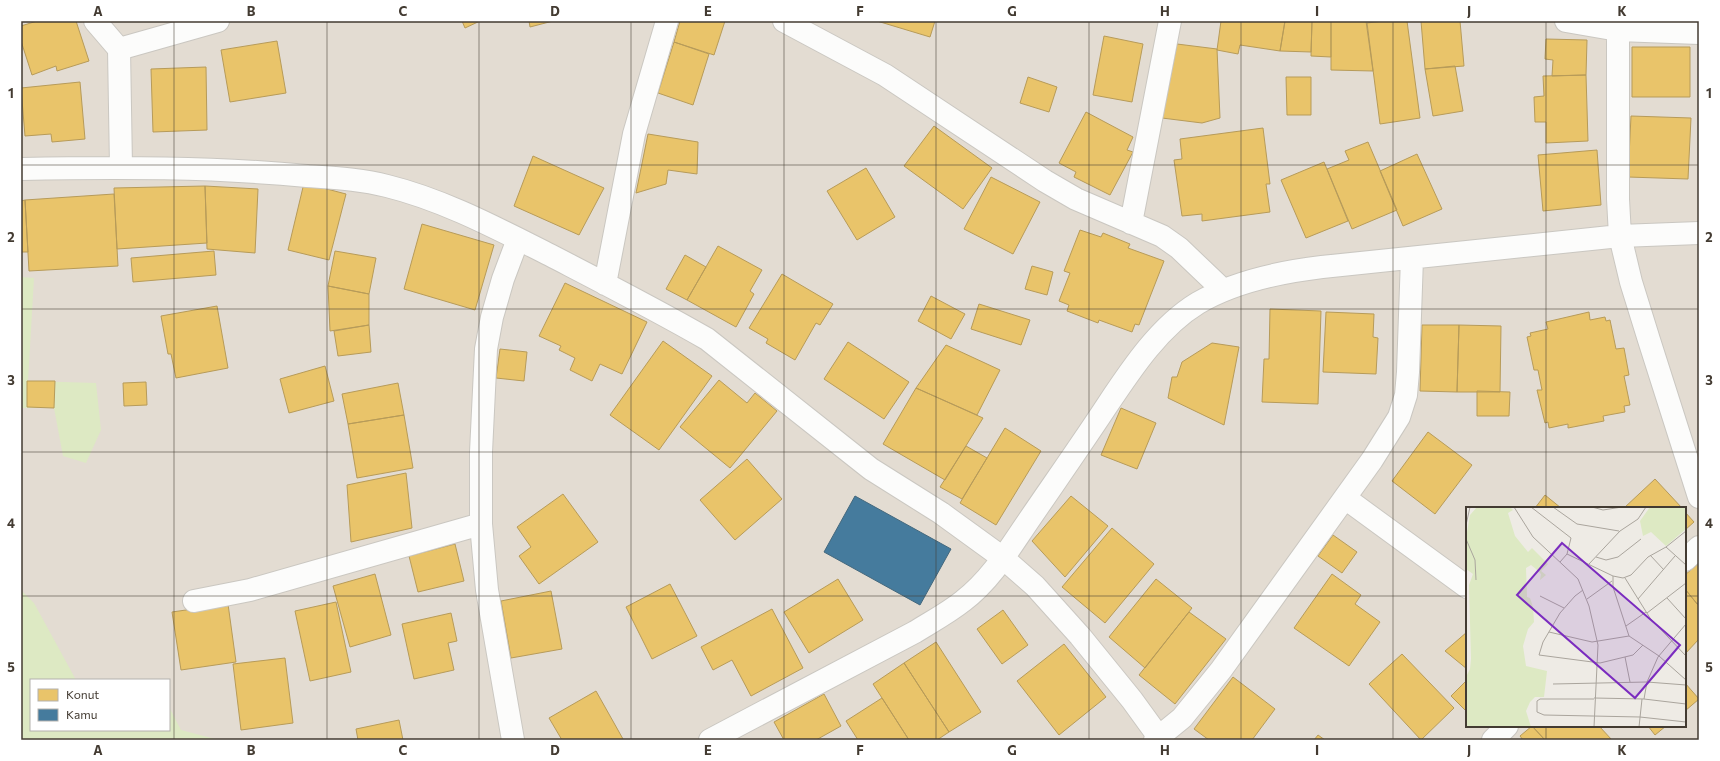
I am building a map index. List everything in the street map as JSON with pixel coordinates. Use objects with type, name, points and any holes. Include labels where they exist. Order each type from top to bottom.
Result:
[{"type":"street","points":[[95,21],[119,49],[121,167]]},
{"type":"street","points":[[119,49],[218,21]]},
{"type":"street","points":[[605,284],[634,134],[667,21]]},
{"type":"street","points":[[784,21],[885,75],[1045,181],[1076,199],[1162,236],[1179,248],[1223,290]]},
{"type":"street","points":[[1131,223],[1170,21]]},
{"type":"street","points":[[1566,21],[1699,33]]},
{"type":"street","points":[[1618,25],[1618,198],[1620,236],[1626,263],[1642,318],[1699,497]]},
{"type":"street","points":[[21,169],[121,167],[261,172],[352,179],[419,195],[518,239],[706,339],[871,469],[941,513],[1003,558],[1035,586],[1080,636],[1132,700],[1158,739],[1182,718],[1221,670],[1372,460],[1399,417],[1406,395],[1408,372],[1412,258]]},
{"type":"street","points":[[710,740],[801,693],[946,614],[964,601],[978,588],[1003,558],[1126,378],[1155,341],[1177,319],[1198,304],[1223,290],[1290,271],[1620,236],[1699,233]]},
{"type":"street","points":[[513,740],[487,590],[481,524],[481,444],[486,349],[492,318],[503,279],[518,239]]},
{"type":"street","points":[[1345,498],[1466,586]]},
{"type":"street","points":[[194,601],[258,588],[481,524]]},
{"type":"street","points":[[1686,559],[1699,547]]},
{"type":"street","points":[[1493,740],[1506,727]]},
{"type":"shaded area","points":[[21,21],[1699,21],[1699,740],[21,740]]},
{"type":"green space","points":[[21,277],[34,278],[28,381],[96,383],[101,430],[86,463],[63,456],[54,408],[21,408]]},
{"type":"green space","points":[[21,590],[34,603],[75,679],[30,679],[30,731],[170,731],[170,709],[181,730],[219,740],[21,740]]},
{"type":"building: Konut","points":[[37,21],[76,21],[89,61],[57,71],[56,66],[32,75],[21,41],[21,26]]},
{"type":"building: Konut","points":[[462,21],[480,21],[465,28]]},
{"type":"building: Konut","points":[[529,21],[553,21],[530,27]]},
{"type":"building: Konut","points":[[680,21],[725,21],[714,55],[674,42]]},
{"type":"building: Konut","points":[[877,21],[935,21],[930,37]]},
{"type":"building: Konut","points":[[1221,21],[1285,21],[1280,51],[1240,45],[1238,54],[1217,50]]},
{"type":"building: Konut","points":[[1285,21],[1312,21],[1311,52],[1280,51]]},
{"type":"building: Konut","points":[[1312,21],[1331,21],[1331,57],[1311,56]]},
{"type":"building: Konut","points":[[1331,21],[1366,21],[1373,71],[1331,70]]},
{"type":"building: Konut","points":[[1407,21],[1420,118],[1380,124],[1367,23]]},
{"type":"building: Konut","points":[[1421,21],[1460,21],[1464,66],[1425,69]]},
{"type":"building: Konut","points":[[1104,36],[1143,44],[1132,102],[1093,95]]},
{"type":"building: Konut","points":[[1546,39],[1587,40],[1586,75],[1552,76],[1553,60],[1545,59]]},
{"type":"building: Konut","points":[[277,41],[286,93],[230,102],[221,50]]},
{"type":"building: Konut","points":[[674,42],[709,54],[693,105],[658,93]]},
{"type":"building: Konut","points":[[1177,44],[1217,49],[1220,118],[1202,123],[1162,118]]},
{"type":"building: Konut","points":[[1632,47],[1690,47],[1690,97],[1632,97]]},
{"type":"building: Konut","points":[[1455,66],[1463,111],[1433,116],[1425,69]]},
{"type":"building: Konut","points":[[206,67],[207,130],[153,132],[151,69]]},
{"type":"building: Konut","points":[[1586,75],[1588,141],[1546,143],[1546,122],[1535,122],[1534,97],[1544,96],[1543,76]]},
{"type":"building: Konut","points":[[1028,77],[1057,87],[1049,112],[1020,103]]},
{"type":"building: Konut","points":[[1286,77],[1311,77],[1311,115],[1287,115]]},
{"type":"building: Konut","points":[[80,82],[85,139],[52,142],[51,134],[25,136],[21,88]]},
{"type":"building: Konut","points":[[1086,112],[1133,137],[1127,150],[1133,152],[1110,195],[1074,177],[1076,172],[1059,163]]},
{"type":"building: Konut","points":[[1631,116],[1691,118],[1688,179],[1628,177]]},
{"type":"building: Konut","points":[[934,126],[992,168],[963,209],[904,166]]},
{"type":"building: Konut","points":[[1263,128],[1270,184],[1266,184],[1270,212],[1202,221],[1202,214],[1182,216],[1174,160],[1182,159],[1180,139]]},
{"type":"building: Konut","points":[[648,134],[698,142],[697,174],[668,170],[666,184],[636,193]]},
{"type":"building: Konut","points":[[1368,142],[1397,210],[1352,229],[1327,169],[1349,160],[1345,151]]},
{"type":"building: Konut","points":[[1597,150],[1601,205],[1543,211],[1538,155]]},
{"type":"building: Konut","points":[[1417,154],[1442,209],[1403,226],[1380,171]]},
{"type":"building: Konut","points":[[533,156],[604,188],[579,235],[514,206]]},
{"type":"building: Konut","points":[[1324,162],[1348,221],[1306,238],[1281,180]]},
{"type":"building: Konut","points":[[866,168],[895,217],[857,240],[827,191]]},
{"type":"building: Konut","points":[[991,177],[1040,202],[1013,254],[964,229]]},
{"type":"building: Konut","points":[[304,183],[346,194],[329,260],[288,250]]},
{"type":"building: Konut","points":[[205,186],[258,189],[255,253],[207,249]]},
{"type":"building: Konut","points":[[205,186],[207,243],[117,249],[114,188]]},
{"type":"building: Konut","points":[[114,194],[118,266],[29,271],[25,200]]},
{"type":"building: Konut","points":[[25,200],[28,252],[21,252],[21,201]]},
{"type":"building: Konut","points":[[422,224],[494,245],[475,310],[404,289]]},
{"type":"building: Konut","points":[[1080,230],[1101,237],[1103,233],[1130,244],[1128,248],[1164,261],[1139,325],[1135,324],[1132,332],[1099,320],[1098,323],[1067,311],[1069,305],[1059,301],[1070,273],[1064,271]]},
{"type":"building: Konut","points":[[718,246],[762,270],[750,291],[754,294],[736,327],[687,300]]},
{"type":"building: Konut","points":[[214,251],[216,275],[133,282],[131,258]]},
{"type":"building: Konut","points":[[335,251],[376,258],[369,294],[328,286]]},
{"type":"building: Konut","points":[[685,255],[706,267],[687,300],[666,289]]},
{"type":"building: Konut","points":[[1032,266],[1053,272],[1047,295],[1025,289]]},
{"type":"building: Konut","points":[[782,274],[833,304],[820,325],[816,323],[795,360],[766,343],[768,339],[749,328]]},
{"type":"building: Konut","points":[[565,283],[647,322],[622,374],[600,364],[592,381],[570,370],[575,358],[559,350],[561,346],[539,336]]},
{"type":"building: Konut","points":[[328,286],[369,294],[369,325],[330,331]]},
{"type":"building: Konut","points":[[931,296],[965,314],[951,339],[918,321]]},
{"type":"building: Konut","points":[[979,304],[1030,320],[1021,345],[971,329]]},
{"type":"building: Konut","points":[[217,306],[228,368],[176,378],[171,354],[168,354],[161,316]]},
{"type":"building: Konut","points":[[1270,309],[1321,311],[1318,404],[1262,402],[1264,359],[1269,359]]},
{"type":"building: Konut","points":[[1326,312],[1374,314],[1373,337],[1378,338],[1376,374],[1323,372]]},
{"type":"building: Konut","points":[[1589,312],[1590,320],[1605,317],[1606,321],[1610,320],[1616,349],[1624,348],[1629,375],[1624,376],[1630,405],[1624,406],[1625,412],[1603,416],[1604,421],[1568,428],[1568,424],[1549,428],[1548,422],[1545,423],[1537,390],[1542,390],[1538,370],[1534,370],[1527,337],[1531,336],[1530,333],[1548,329],[1546,322]]},
{"type":"building: Konut","points":[[369,325],[371,352],[338,356],[334,331]]},
{"type":"building: Konut","points":[[1422,325],[1459,325],[1457,392],[1420,391]]},
{"type":"building: Konut","points":[[1459,325],[1501,326],[1500,392],[1457,392]]},
{"type":"building: Konut","points":[[663,341],[712,376],[659,450],[610,415]]},
{"type":"building: Konut","points":[[848,342],[909,382],[884,419],[824,379]]},
{"type":"building: Konut","points":[[1212,343],[1239,347],[1224,425],[1168,398],[1172,377],[1177,377],[1182,362]]},
{"type":"building: Konut","points":[[946,345],[1000,370],[977,415],[916,388]]},
{"type":"building: Konut","points":[[500,349],[527,352],[524,381],[496,378]]},
{"type":"building: Konut","points":[[325,366],[334,401],[289,413],[280,379]]},
{"type":"building: Konut","points":[[719,380],[747,403],[755,393],[777,411],[730,468],[680,427]]},
{"type":"building: Konut","points":[[27,381],[55,381],[54,408],[27,407]]},
{"type":"building: Konut","points":[[146,382],[147,405],[124,406],[123,383]]},
{"type":"building: Konut","points":[[398,383],[404,415],[348,424],[342,394]]},
{"type":"building: Konut","points":[[916,388],[983,418],[945,480],[883,444]]},
{"type":"building: Konut","points":[[1477,391],[1510,392],[1509,416],[1477,416]]},
{"type":"building: Konut","points":[[1121,408],[1156,423],[1137,469],[1101,455]]},
{"type":"building: Konut","points":[[404,415],[413,468],[357,478],[348,424]]},
{"type":"building: Konut","points":[[1005,428],[1041,451],[996,525],[960,503]]},
{"type":"building: Konut","points":[[1428,432],[1472,465],[1435,514],[1392,481]]},
{"type":"building: Konut","points":[[966,446],[987,458],[962,499],[940,487]]},
{"type":"building: Konut","points":[[747,459],[782,499],[735,540],[700,500]]},
{"type":"building: Konut","points":[[406,473],[412,528],[351,542],[347,485]]},
{"type":"building: Konut","points":[[1655,479],[1681,507],[1625,507]]},
{"type":"building: Konut","points":[[563,494],[598,542],[539,584],[519,556],[531,547],[517,527]]},
{"type":"building: Konut","points":[[1545,495],[1560,507],[1536,507]]},
{"type":"building: Konut","points":[[1071,496],[1108,526],[1065,577],[1032,541]]},
{"type":"building: Konut","points":[[1686,513],[1694,522],[1686,529]]},
{"type":"building: Konut","points":[[1112,528],[1154,564],[1105,623],[1062,587]]},
{"type":"building: Konut","points":[[1333,535],[1357,552],[1342,573],[1318,556]]},
{"type":"building: Konut","points":[[455,544],[464,581],[418,592],[409,556]]},
{"type":"building: Konut","points":[[1699,563],[1699,602],[1697,604],[1686,590],[1686,574]]},
{"type":"building: Konut","points":[[375,574],[391,635],[350,647],[333,586]]},
{"type":"building: Konut","points":[[1332,574],[1361,595],[1355,604],[1380,622],[1349,666],[1294,628]]},
{"type":"building: Konut","points":[[838,579],[863,620],[809,653],[784,612]]},
{"type":"building: Konut","points":[[1156,579],[1192,608],[1145,668],[1109,637]]},
{"type":"building: Konut","points":[[670,584],[697,636],[652,659],[626,607]]},
{"type":"building: Konut","points":[[1686,590],[1699,606],[1699,639],[1686,653]]},
{"type":"building: Konut","points":[[551,591],[562,649],[511,658],[501,601]]},
{"type":"building: Konut","points":[[336,602],[351,672],[310,681],[295,611]]},
{"type":"building: Konut","points":[[228,604],[236,662],[181,670],[172,612]]},
{"type":"building: Konut","points":[[772,609],[803,668],[751,696],[732,660],[713,670],[701,647]]},
{"type":"building: Konut","points":[[1003,610],[1028,645],[1002,664],[977,629]]},
{"type":"building: Konut","points":[[1189,612],[1226,639],[1175,704],[1139,675]]},
{"type":"building: Konut","points":[[451,613],[457,641],[448,643],[454,670],[414,679],[402,624]]},
{"type":"building: Konut","points":[[1466,633],[1466,668],[1445,651]]},
{"type":"building: Konut","points":[[936,642],[981,712],[949,732],[904,663]]},
{"type":"building: Konut","points":[[1064,644],[1106,697],[1059,735],[1017,681]]},
{"type":"building: Konut","points":[[1402,654],[1454,708],[1421,740],[1369,684]]},
{"type":"building: Konut","points":[[285,658],[293,723],[241,730],[233,664]]},
{"type":"building: Konut","points":[[904,663],[949,732],[937,740],[909,740],[873,684]]},
{"type":"building: Konut","points":[[1233,677],[1275,709],[1252,740],[1209,740],[1194,729]]},
{"type":"building: Konut","points":[[1466,681],[1466,711],[1451,696]]},
{"type":"building: Konut","points":[[1686,684],[1699,699],[1686,710]]},
{"type":"building: Konut","points":[[596,691],[623,739],[562,740],[549,718]]},
{"type":"building: Konut","points":[[824,694],[841,726],[816,740],[784,740],[774,722]]},
{"type":"building: Konut","points":[[882,698],[909,740],[858,740],[846,721]]},
{"type":"building: Konut","points":[[399,720],[403,740],[358,740],[356,729]]},
{"type":"building: Konut","points":[[1531,727],[1533,727],[1545,740],[1523,740],[1520,736]]},
{"type":"building: Konut","points":[[1533,727],[1600,727],[1612,740],[1545,740]]},
{"type":"building: Konut","points":[[1649,727],[1665,727],[1655,735]]},
{"type":"building: Konut","points":[[1318,735],[1325,740],[1314,740]]},
{"type":"building: Kamu","points":[[855,496],[951,549],[920,605],[824,552]]}]
